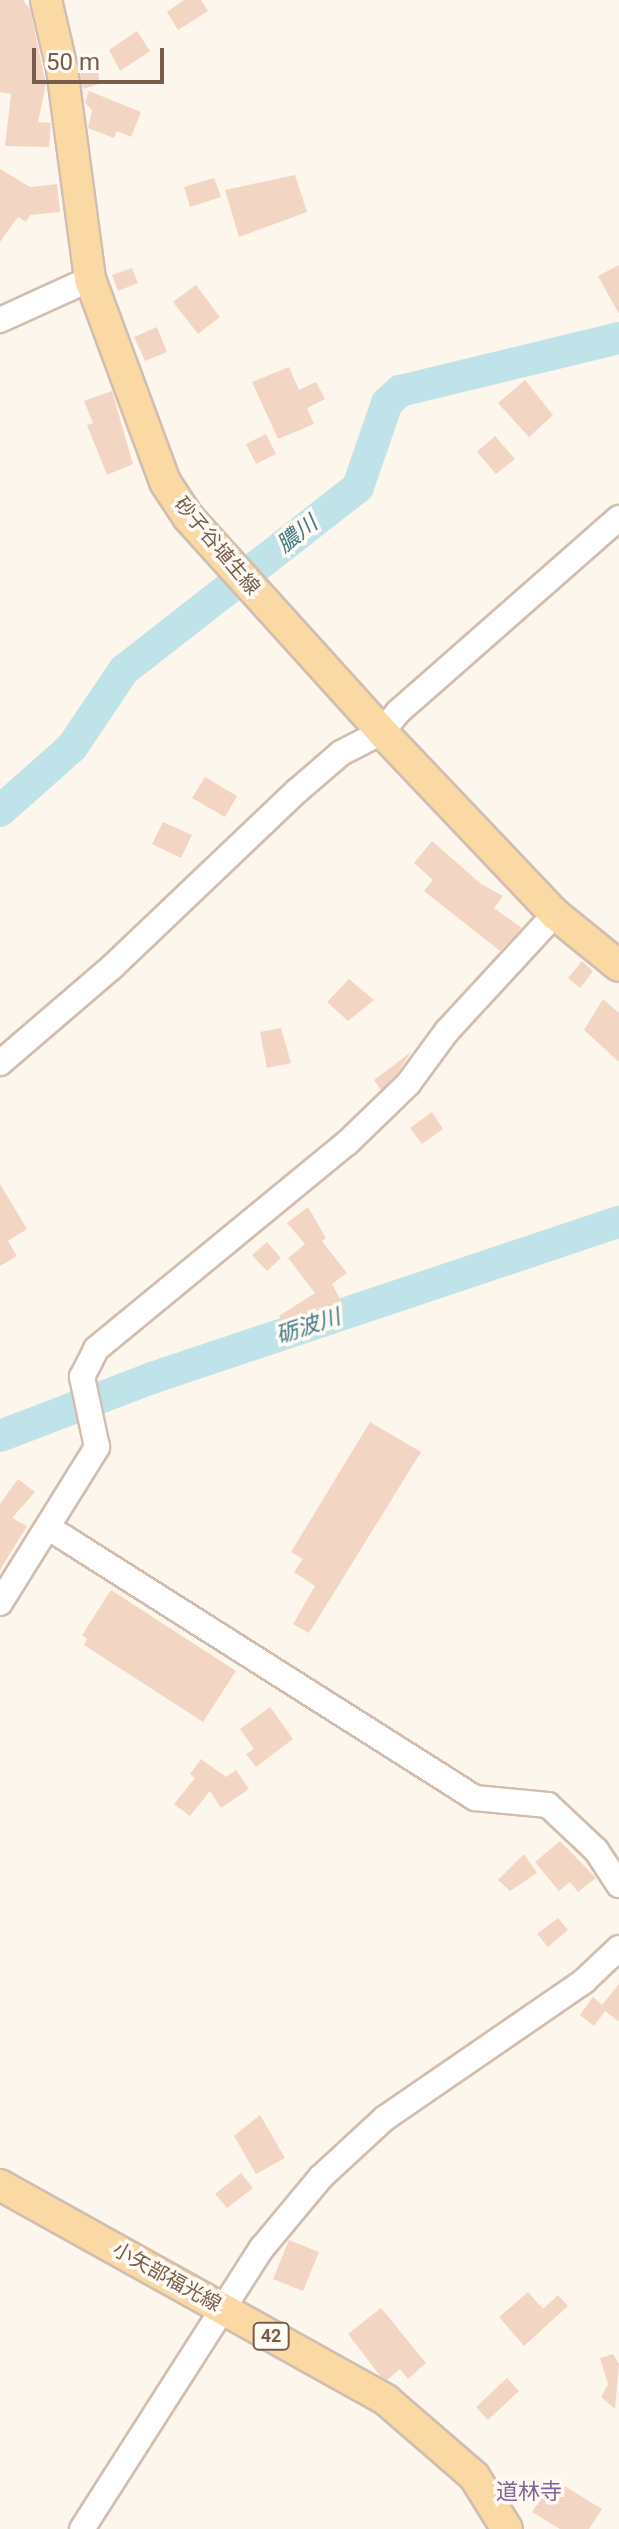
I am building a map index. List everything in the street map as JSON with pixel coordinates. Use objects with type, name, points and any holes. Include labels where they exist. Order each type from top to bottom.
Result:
[{"type":"main road","name":"砂子谷埴生線","points":[[46,0],[62,69],[90,279],[165,482],[188,517],[382,732],[555,914],[619,966]]},
{"type":"main road","name":"小矢部福光線","points":[[0,2185],[224,2308],[410,2419],[474,2476],[507,2529]]},
{"type":"street","points":[[0,320],[90,279]]},
{"type":"street","points":[[0,1063],[112,967],[297,791],[341,753],[382,732],[398,712],[619,518]]},
{"type":"street","points":[[0,1603],[97,1447],[82,1377],[96,1349],[347,1143],[408,1084],[447,1031],[555,914]]},
{"type":"street","points":[[49,1528],[475,1798],[548,1805],[596,1850],[619,1885]]},
{"type":"street","points":[[82,2529],[262,2248],[321,2177],[374,2128],[584,1981],[619,1948]]},
{"type":"building","points":[[0,0],[23,0],[30,9],[46,84],[38,122],[51,123],[49,147],[5,146],[11,94],[0,92]]},
{"type":"building","points":[[184,0],[201,0],[208,11],[178,30],[167,12]]},
{"type":"building","points":[[137,31],[150,51],[120,71],[109,50]]},
{"type":"building","points":[[98,57],[99,84],[83,89],[80,69]]},
{"type":"building","points":[[89,91],[141,112],[131,137],[117,131],[114,138],[88,128],[92,110],[85,103]]},
{"type":"building","points":[[0,169],[30,187],[57,184],[60,212],[30,215],[26,222],[18,217],[0,242]]},
{"type":"building","points":[[295,175],[307,212],[239,237],[225,190]]},
{"type":"building","points":[[214,178],[221,197],[190,207],[184,187]]},
{"type":"building","points":[[619,265],[619,314],[598,276]]},
{"type":"building","points":[[132,268],[138,283],[118,291],[112,275]]},
{"type":"building","points":[[196,285],[220,317],[198,334],[173,302]]},
{"type":"building","points":[[157,327],[167,352],[145,361],[134,337]]},
{"type":"building","points":[[289,367],[299,390],[316,382],[325,399],[307,408],[314,424],[278,439],[252,382]]},
{"type":"building","points":[[525,380],[553,415],[529,437],[498,403]]},
{"type":"building","points":[[112,391],[133,464],[107,475],[87,425],[93,423],[84,401]]},
{"type":"building","points":[[266,434],[276,454],[256,464],[246,444]]},
{"type":"building","points":[[495,436],[515,459],[496,474],[477,452]]},
{"type":"building","points":[[205,777],[237,796],[225,817],[192,798]]},
{"type":"building","points":[[163,822],[192,835],[181,858],[152,844]]},
{"type":"building","points":[[432,841],[481,884],[503,896],[494,908],[522,928],[500,951],[424,891],[433,880],[414,863]]},
{"type":"building","points":[[582,961],[593,971],[580,988],[568,978]]},
{"type":"building","points":[[349,979],[374,1000],[348,1021],[327,1002]]},
{"type":"building","points":[[603,999],[619,1013],[619,1062],[584,1030]]},
{"type":"building","points":[[281,1028],[291,1063],[267,1068],[260,1032]]},
{"type":"building","points":[[411,1052],[397,1074],[381,1090],[374,1080]]},
{"type":"building","points":[[432,1112],[443,1129],[422,1144],[410,1128]]},
{"type":"building","points":[[0,1184],[27,1229],[8,1241],[17,1256],[0,1266]]},
{"type":"building","points":[[308,1207],[326,1238],[322,1241],[347,1273],[332,1284],[345,1308],[287,1330],[279,1316],[315,1293],[288,1258],[305,1244],[287,1223]]},
{"type":"building","points":[[267,1242],[281,1258],[267,1271],[252,1255]]},
{"type":"building","points":[[370,1422],[421,1452],[309,1633],[293,1624],[315,1586],[294,1572],[303,1559],[291,1552]]},
{"type":"building","points":[[18,1479],[35,1492],[12,1518],[27,1526],[0,1570],[0,1504]]},
{"type":"building","points":[[111,1590],[236,1671],[203,1722],[84,1645],[87,1639],[82,1635]]},
{"type":"building","points":[[270,1707],[293,1739],[256,1767],[246,1754],[254,1749],[240,1729]]},
{"type":"building","points":[[201,1759],[226,1777],[236,1770],[249,1789],[221,1808],[210,1791],[190,1816],[174,1804],[195,1778],[190,1774]]},
{"type":"building","points":[[560,1841],[596,1878],[578,1892],[570,1882],[559,1891],[535,1862]]},
{"type":"building","points":[[524,1854],[537,1873],[510,1891],[498,1880]]},
{"type":"building","points":[[558,1918],[568,1930],[548,1947],[537,1934]]},
{"type":"building","points":[[619,1984],[619,2022],[605,2011],[594,2026],[580,2015],[593,1997],[602,2005]]},
{"type":"building","points":[[260,2115],[285,2158],[256,2174],[234,2136]]},
{"type":"building","points":[[241,2173],[253,2188],[227,2208],[215,2194]]},
{"type":"building","points":[[289,2240],[319,2252],[303,2291],[273,2279]]},
{"type":"building","points":[[528,2292],[543,2309],[558,2295],[568,2306],[524,2346],[499,2317]]},
{"type":"building","points":[[381,2308],[426,2363],[408,2379],[400,2369],[387,2380],[381,2377],[348,2334]]},
{"type":"building","points":[[613,2354],[619,2364],[615,2409],[601,2397],[608,2384],[600,2358]]},
{"type":"building","points":[[507,2378],[519,2391],[488,2420],[476,2407]]},
{"type":"building","points":[[553,2479],[602,2509],[589,2529],[560,2529],[532,2512]]},
{"type":"waterway","name":"膿川","points":[[0,811],[72,747],[124,670],[358,487],[387,403],[400,391],[619,338]]},
{"type":"waterway","name":"砺波川","points":[[0,1436],[152,1378],[619,1222]]},
{"type":"district","name":"道林寺","points":[[529,2492]]}]
